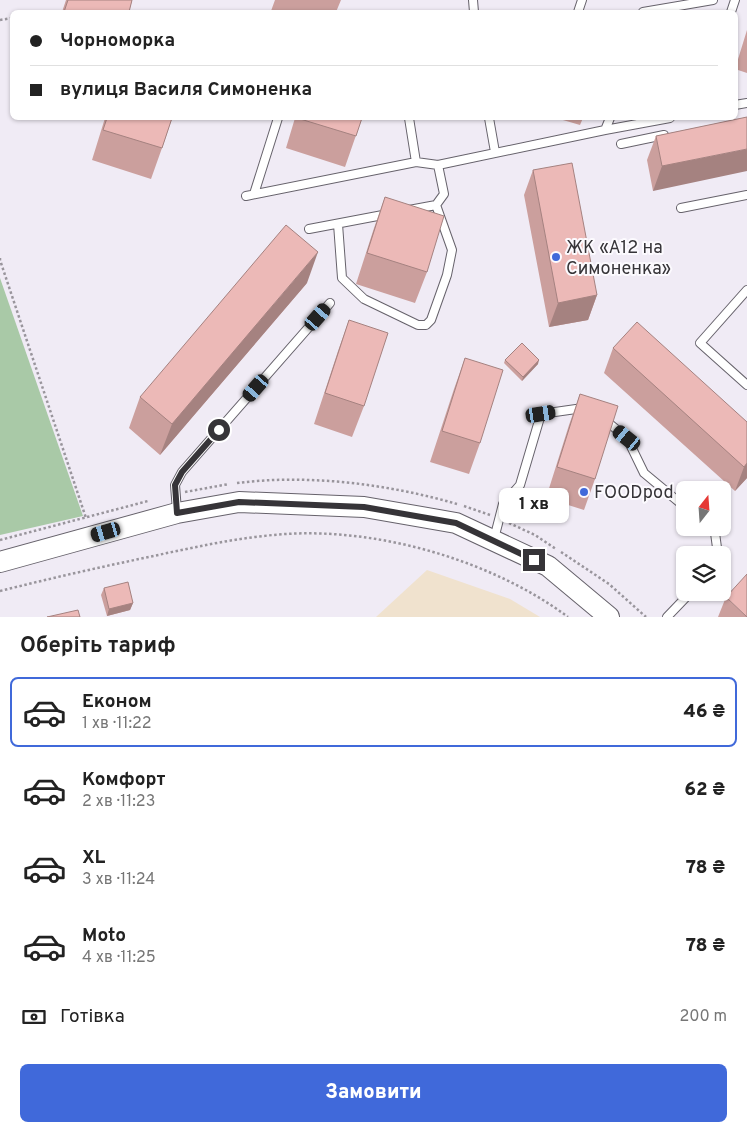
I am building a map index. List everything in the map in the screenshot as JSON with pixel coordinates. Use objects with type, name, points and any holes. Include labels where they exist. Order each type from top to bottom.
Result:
[{"type":"street","points":[[0,562],[177,513],[239,502],[364,507],[456,523],[494,540],[548,566],[609,617]]},
{"type":"lane","points":[[652,10],[685,2],[713,0]]},
{"type":"lane","points":[[277,120],[250,195],[416,162],[438,165],[659,120]]},
{"type":"lane","points":[[409,120],[416,162]]},
{"type":"lane","points":[[489,120],[495,152]]},
{"type":"lane","points":[[605,130],[609,120]]},
{"type":"lane","points":[[621,144],[670,134]]},
{"type":"lane","points":[[309,229],[436,205],[444,194],[438,165]]},
{"type":"lane","points":[[681,208],[747,195]]},
{"type":"lane","points":[[338,224],[342,278],[364,299],[418,325],[426,325],[431,320],[447,275],[452,250],[436,205]]},
{"type":"lane","points":[[747,290],[700,343],[747,385]]},
{"type":"lane","points":[[177,513],[175,485],[182,472],[330,303]]},
{"type":"lane","points":[[494,540],[504,504],[520,484],[541,414],[588,407]]},
{"type":"lane","points":[[596,413],[627,438],[644,473],[676,500]]},
{"type":"lane","points":[[667,617],[682,601]]},
{"type":"path","points":[[0,258],[86,518]]},
{"type":"path","points":[[0,540],[149,501]]},
{"type":"path","points":[[0,591],[193,547],[258,536],[314,534],[397,544],[449,558],[494,574],[568,617]]},
{"type":"shaded area","points":[[427,570],[510,599],[540,617],[376,617]]},
{"type":"green space","points":[[0,278],[83,516],[0,535]]},
{"type":"building","points":[[68,0],[132,0],[130,10],[65,10]]},
{"type":"building","points":[[747,117],[747,149],[662,166],[656,136]]},
{"type":"building","points":[[106,120],[171,120],[162,148],[103,130]]},
{"type":"building","points":[[304,120],[361,120],[356,136]]},
{"type":"building","points":[[572,163],[597,295],[558,303],[533,170]]},
{"type":"building","points":[[385,197],[444,216],[427,272],[367,253]]},
{"type":"building","points":[[286,225],[318,252],[172,424],[140,397]]},
{"type":"building","points":[[349,320],[388,333],[364,406],[325,393]]},
{"type":"building","points":[[637,322],[747,422],[747,463],[744,467],[613,348]]},
{"type":"building","points":[[522,343],[539,360],[523,377],[505,360]]},
{"type":"building","points":[[465,358],[503,370],[480,443],[442,431]]},
{"type":"building","points":[[580,394],[618,406],[595,479],[557,467]]},
{"type":"building","points":[[747,574],[747,617],[730,601],[731,592]]},
{"type":"building","points":[[128,582],[133,603],[109,609],[104,588]]},
{"type":"building","points":[[78,610],[80,617],[47,617]]},
{"type":"place","name":"ЖК «А12 на Симоненка»","points":[[556,257]]},
{"type":"place","name":"FOODpod","points":[[584,492]]},
{"type":"route","points":[[219,430],[182,472],[175,485],[177,513],[239,502],[364,507],[456,523],[534,560]]}]
